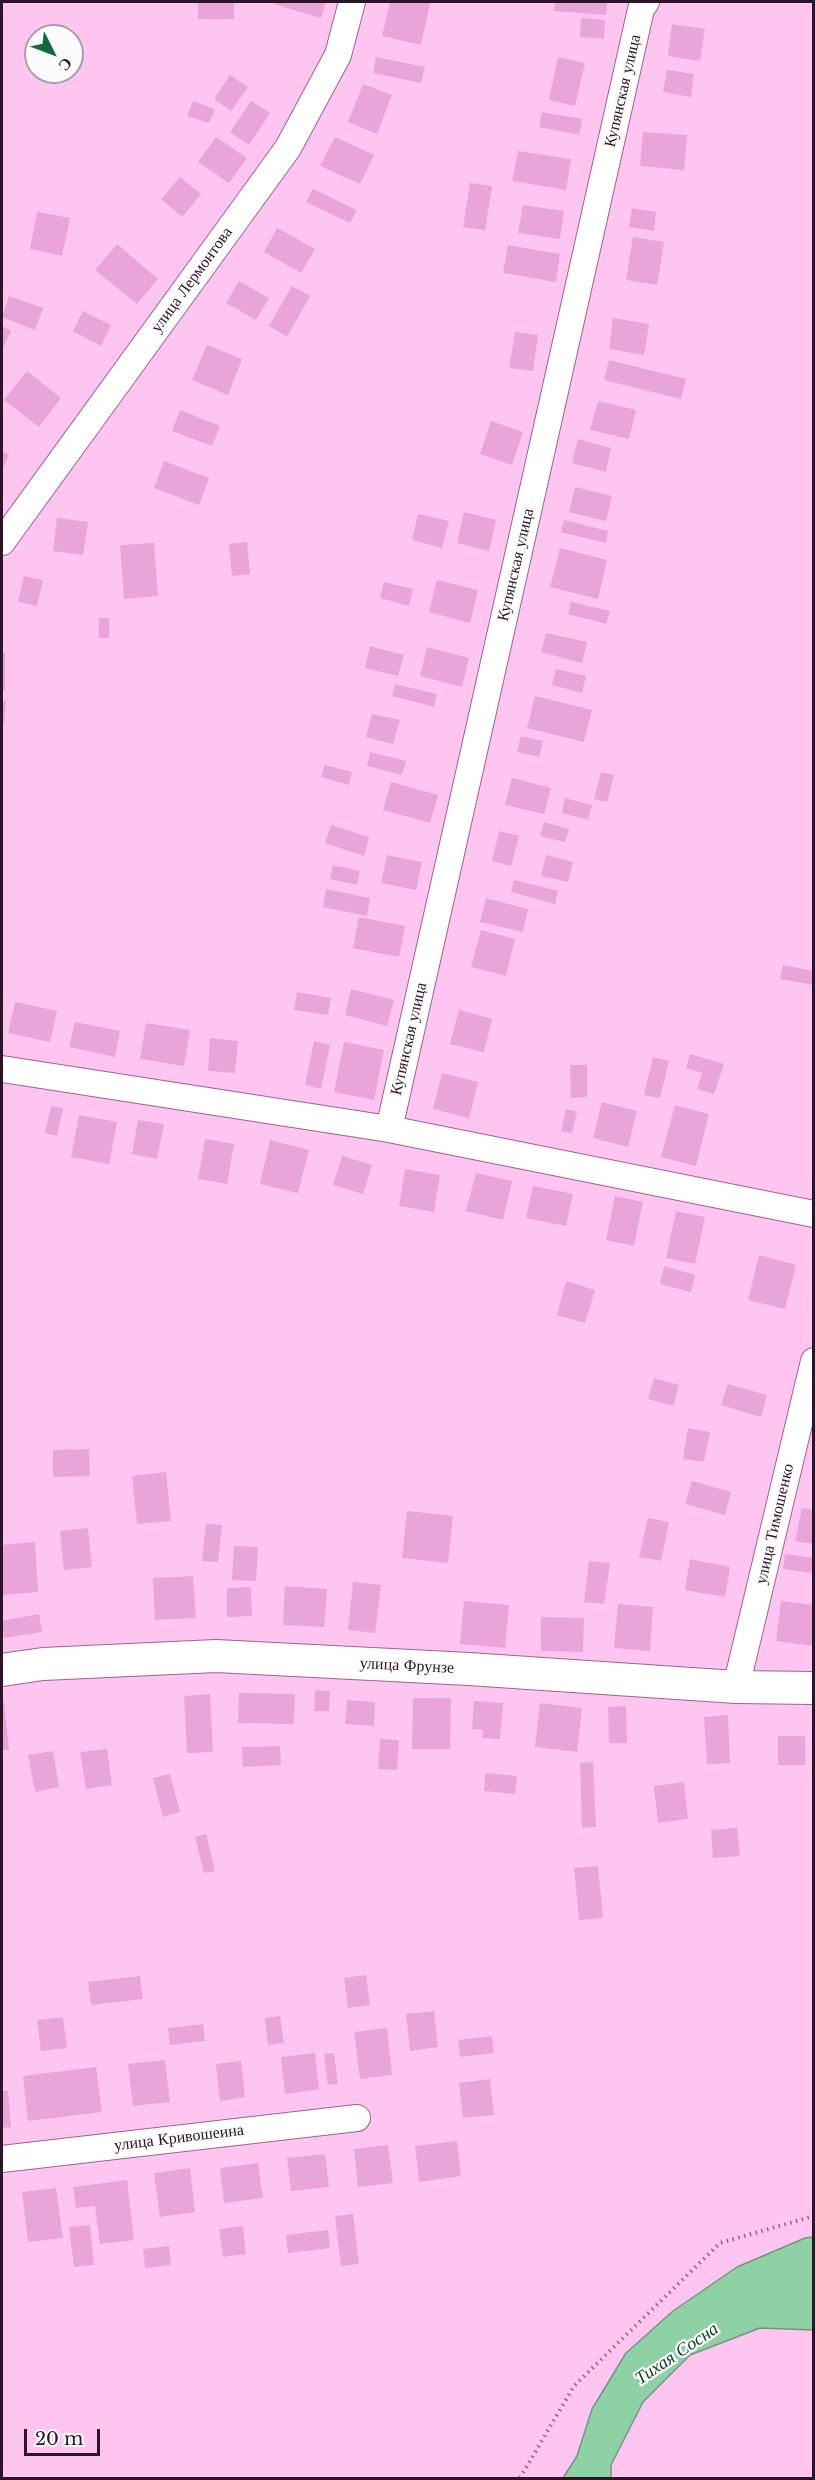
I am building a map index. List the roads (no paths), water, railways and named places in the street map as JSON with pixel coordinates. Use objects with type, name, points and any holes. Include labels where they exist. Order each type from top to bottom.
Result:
[{"type":"street","name":"улица Лермонтова","points":[[2,542],[288,148],[338,55],[352,2]]},
{"type":"street","name":"Купянская улица","points":[[389,1129],[639,20],[645,2]]},
{"type":"street","points":[[2,1069],[389,1129],[813,1214]]},
{"type":"street","name":"улица Тимошенко","points":[[736,1687],[813,1361]]},
{"type":"street","name":"улица Фрунзе","points":[[2,1670],[43,1664],[216,1656],[469,1669],[736,1687],[813,1688]]},
{"type":"street","name":"улица Кривошеина","points":[[2,2159],[357,2118]]},
{"type":"water","name":"Тихая Сосна","points":[[813,2237],[813,2330],[760,2328],[690,2355],[643,2402],[611,2465],[611,2478],[563,2478],[577,2456],[592,2409],[626,2353],[673,2311],[737,2267],[805,2238]]}]
